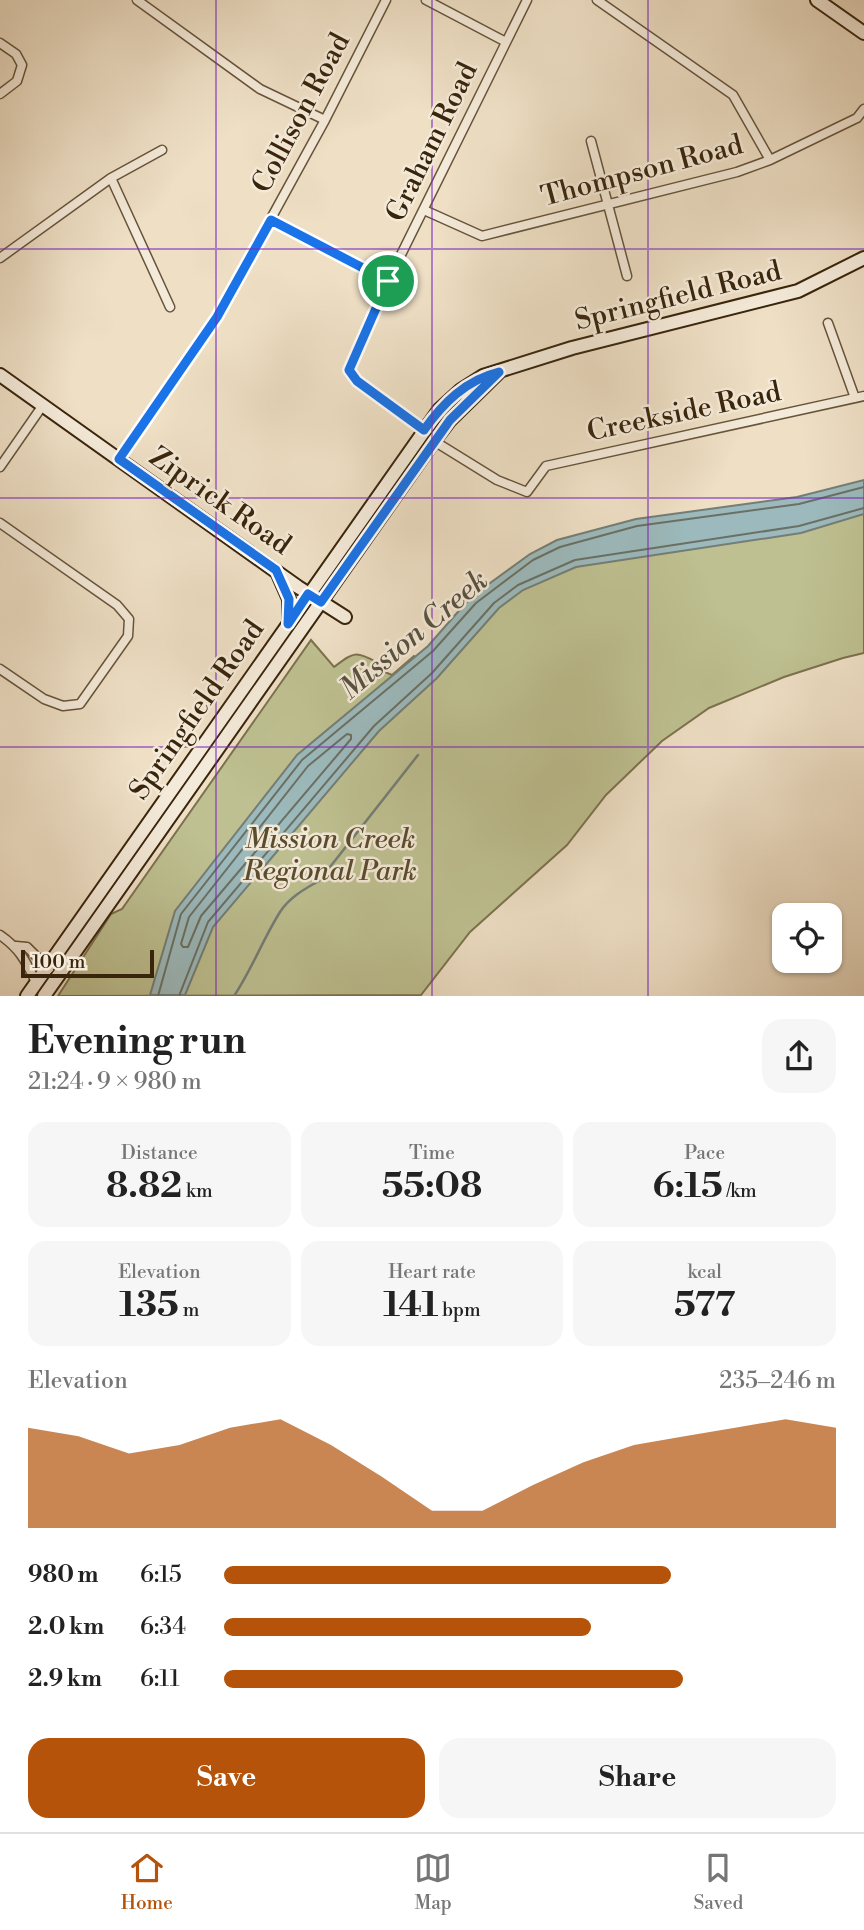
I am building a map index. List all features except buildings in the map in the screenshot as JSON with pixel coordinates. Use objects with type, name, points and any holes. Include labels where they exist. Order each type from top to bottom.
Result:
[{"type":"main road","points":[[817,0],[864,33]]},
{"type":"main road","name":"Springfield Road","points":[[27,996],[424,430],[439,410],[461,390],[483,376],[572,348],[798,291],[864,258]]},
{"type":"main road","name":"Springfield Road","points":[[44,996],[434,441],[450,420],[499,372]]},
{"type":"main road","name":"Ziprick Road","points":[[0,375],[308,594],[345,617]]},
{"type":"main road","points":[[276,570],[289,599],[288,624]]},
{"type":"street","points":[[137,0],[260,89],[325,120]]},
{"type":"street","name":"Collison Road","points":[[119,459],[217,317],[325,120],[386,0]]},
{"type":"street","points":[[426,0],[506,41]]},
{"type":"street","name":"Graham Road","points":[[424,430],[357,381],[349,370],[388,281],[527,0]]},
{"type":"street","points":[[597,0],[733,95],[770,160]]},
{"type":"street","points":[[0,43],[16,54],[22,65],[17,81],[0,94]]},
{"type":"street","name":"Thompson Road","points":[[424,210],[482,236],[737,172],[770,160],[857,118],[864,109]]},
{"type":"street","points":[[591,141],[626,276]]},
{"type":"street","points":[[0,258],[111,178],[162,150]]},
{"type":"street","points":[[111,178],[170,307]]},
{"type":"street","points":[[271,220],[388,281]]},
{"type":"street","points":[[828,323],[859,397]]},
{"type":"street","name":"Creekside Road","points":[[434,441],[497,480],[527,492],[546,466],[859,397]]},
{"type":"street","points":[[0,467],[43,405]]},
{"type":"street","points":[[0,523],[117,604],[129,619],[128,636],[80,704],[64,706],[44,699],[0,669]]},
{"type":"street","points":[[0,935],[16,946],[36,982]]},
{"type":"street","points":[[16,946],[27,947],[56,978]]},
{"type":"green space","name":"Mission Creek Regional Park","points":[[864,510],[864,653],[784,677],[709,708],[662,741],[606,795],[567,845],[470,932],[421,995],[58,996],[111,914],[122,909],[311,640],[334,667],[350,656],[358,655],[376,662],[375,668],[392,675],[414,656],[428,666],[512,595],[570,563]]},
{"type":"water","name":"Mission Creek","points":[[864,480],[864,514],[801,533],[576,567],[523,590],[499,608],[437,678],[379,731],[213,927],[185,995],[150,995],[175,911],[297,755],[428,646],[471,597],[530,554],[557,540],[636,519],[797,497]]},
{"type":"waterway","points":[[234,996],[284,907],[297,894],[319,881],[418,755]]},
{"type":"route","points":[[271,220],[388,281],[353,357],[349,370],[357,381],[424,430],[439,410],[461,390],[483,376],[499,372],[450,420],[321,602],[308,594],[288,624],[289,599],[276,570],[119,459],[217,317],[271,220]]}]
